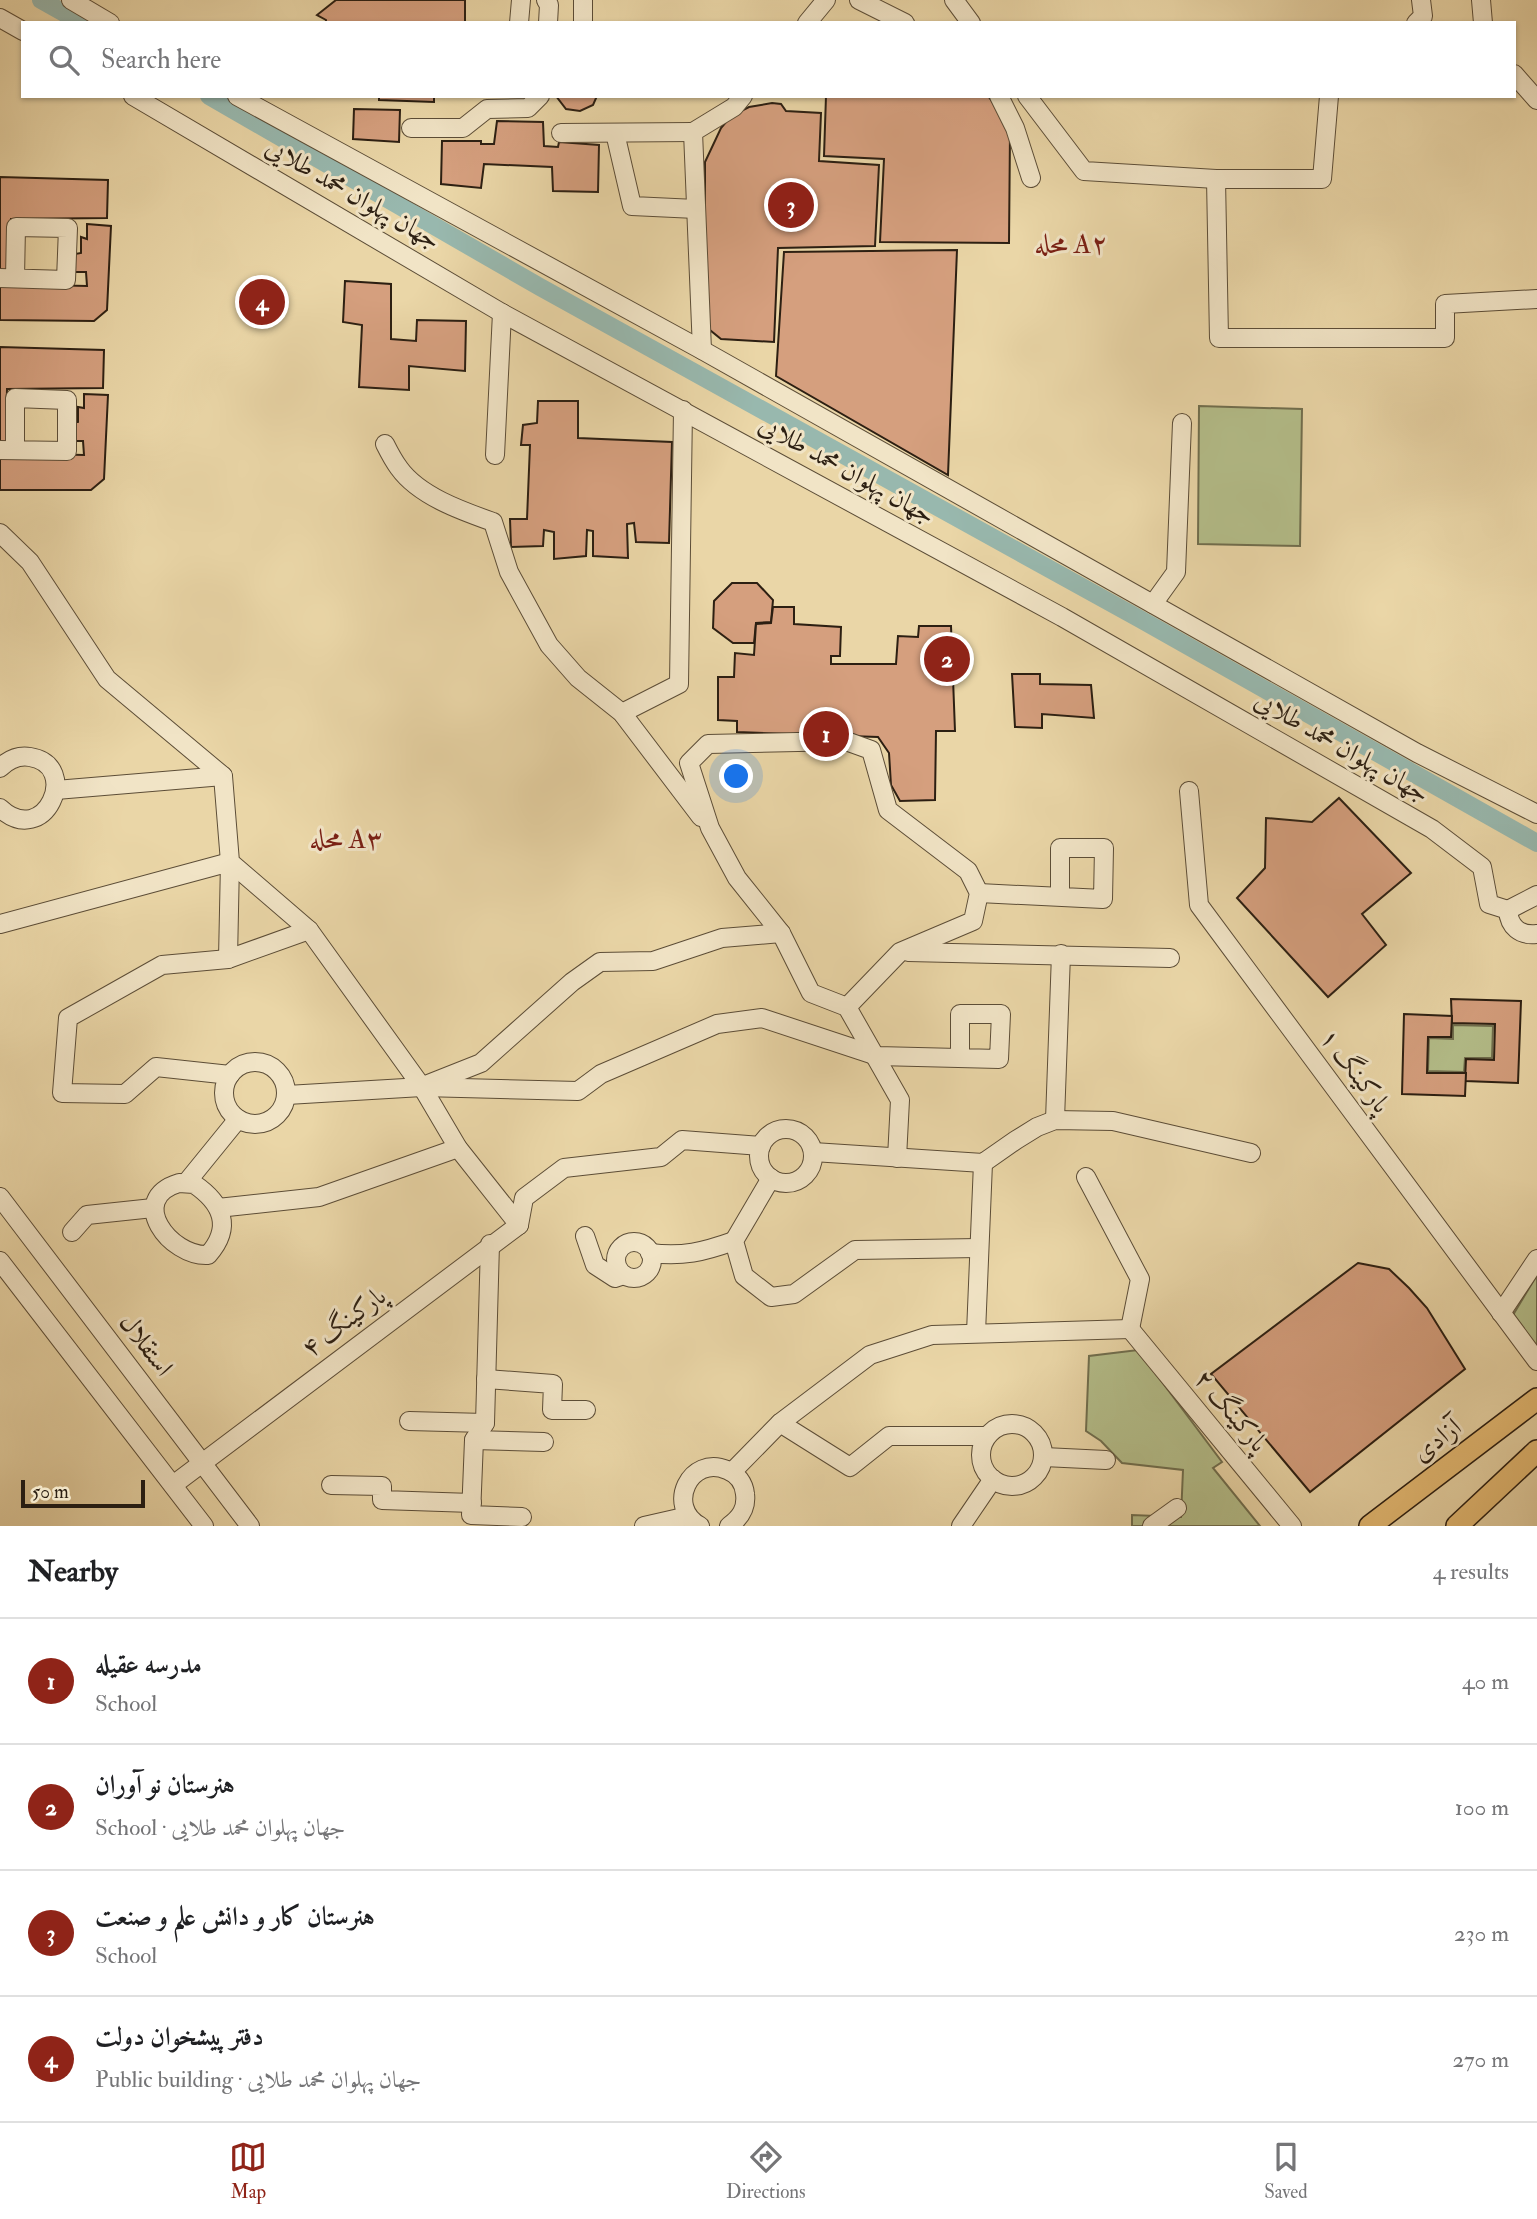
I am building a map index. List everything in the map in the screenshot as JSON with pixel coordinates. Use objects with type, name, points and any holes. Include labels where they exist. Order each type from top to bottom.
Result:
[{"type":"main road","name":"آزادی","points":[[1370,1526],[1537,1399]]},
{"type":"main road","points":[[1457,1526],[1537,1451]]},
{"type":"street","points":[[71,0],[107,21]]},
{"type":"street","points":[[519,21],[521,0]]},
{"type":"street","points":[[545,0],[549,5],[548,21]]},
{"type":"street","points":[[583,0],[583,21]]},
{"type":"street","points":[[809,21],[826,0]]},
{"type":"street","points":[[859,0],[901,21]]},
{"type":"street","points":[[954,0],[970,21]]},
{"type":"street","points":[[1418,21],[1423,16],[1421,0]]},
{"type":"street","points":[[1481,0],[1483,21]]},
{"type":"street","points":[[0,18],[21,30]]},
{"type":"street","points":[[1516,76],[1537,100]]},
{"type":"street","name":"جهان پهلوان محمد طلایی","points":[[136,98],[502,313],[1062,617],[1432,829],[1482,867],[1489,904],[1508,910]]},
{"type":"street","name":"جهان پهلوان محمد طلایی","points":[[241,98],[702,350],[1417,753],[1537,814]]},
{"type":"street","points":[[561,133],[693,132],[734,107],[741,98]]},
{"type":"street","points":[[1000,98],[1015,128],[1031,178]]},
{"type":"street","points":[[1029,98],[1084,171],[1216,179],[1322,179],[1329,98]]},
{"type":"street","points":[[411,128],[463,128],[487,109],[529,100]]},
{"type":"street","points":[[693,132],[702,350]]},
{"type":"street","points":[[615,133],[632,206],[696,209]]},
{"type":"street","points":[[1216,179],[1219,338],[1446,338],[1445,304],[1537,299]]},
{"type":"street","points":[[495,455],[502,313]]},
{"type":"street","points":[[622,713],[679,684],[683,410]]},
{"type":"street","points":[[1153,604],[1175,572],[1182,423]]},
{"type":"street","points":[[385,444],[400,470],[429,495],[493,522],[509,572],[549,645],[578,678],[622,713],[710,828],[737,878],[781,933],[811,993],[847,1007],[900,1100],[897,1158]]},
{"type":"street","points":[[3,542],[30,562],[107,679],[223,776],[230,862],[228,959]]},
{"type":"street","points":[[710,828],[689,763],[708,744],[846,741],[871,750],[888,810],[968,871],[979,893],[972,921],[900,952],[847,1007]]},
{"type":"street","points":[[0,768],[15,758],[35,758],[51,771],[56,790],[47,810],[38,816],[27,819],[2,816]]},
{"type":"street","points":[[56,790],[223,776]]},
{"type":"street","name":"پارکینگ ۱","points":[[1189,791],[1199,905],[1537,1361]]},
{"type":"street","points":[[0,924],[230,862]]},
{"type":"street","points":[[230,862],[309,930],[422,1087],[458,1148],[519,1224]]},
{"type":"street","points":[[979,893],[1060,897]]},
{"type":"street","points":[[1537,895],[1508,910],[1512,925],[1517,930],[1530,935],[1537,934]]},
{"type":"street","points":[[230,1074],[156,1068],[125,1094],[62,1093],[68,1018],[162,965],[228,959],[309,930]]},
{"type":"street","points":[[422,1087],[481,1063],[572,982],[600,962],[653,961],[722,938],[781,933]]},
{"type":"street","points":[[900,952],[1170,958]]},
{"type":"street","points":[[1055,1120],[1060,954]]},
{"type":"street","points":[[287,1096],[422,1087],[578,1091],[601,1074],[717,1024],[762,1018],[877,1056],[960,1058]]},
{"type":"street","points":[[263,1062],[281,1075],[286,1084],[287,1096],[278,1115],[259,1125],[248,1124],[230,1112],[224,1093],[230,1074],[245,1063],[263,1062]]},
{"type":"street","points":[[187,1183],[238,1119]]},
{"type":"street","points":[[813,1152],[983,1164],[1027,1133],[1055,1120],[1113,1121],[1251,1153]]},
{"type":"street","points":[[790,1129],[805,1137],[813,1152],[810,1169],[797,1180],[779,1182],[771,1178],[760,1163],[761,1146],[773,1132],[790,1129]]},
{"type":"street","points":[[519,1224],[524,1198],[564,1168],[661,1157],[682,1140],[761,1146]]},
{"type":"street","points":[[218,1208],[319,1197],[458,1148]]},
{"type":"street","points":[[976,1334],[983,1164]]},
{"type":"street","points":[[732,1472],[780,1423],[870,1355],[932,1335],[1130,1329],[1139,1279],[1086,1177]]},
{"type":"street","points":[[650,1252],[673,1255],[701,1252],[734,1241],[771,1178]]},
{"type":"street","points":[[179,1183],[194,1184],[201,1188],[218,1208],[222,1228],[219,1240],[208,1255],[189,1254],[169,1239],[153,1209],[154,1199],[161,1190],[179,1183]]},
{"type":"street","name":"استقلال","points":[[0,1197],[250,1526]]},
{"type":"street","points":[[72,1232],[87,1214],[153,1209]]},
{"type":"street","name":"پارکینگ ۴","points":[[173,1485],[519,1224]]},
{"type":"street","points":[[585,1236],[595,1265],[615,1278],[624,1275]]},
{"type":"street","points":[[734,1241],[744,1276],[771,1297],[793,1294],[855,1250],[978,1248]]},
{"type":"street","points":[[636,1243],[647,1248],[652,1264],[646,1274],[635,1278],[624,1275],[616,1260],[620,1249],[636,1243]]},
{"type":"street","points":[[490,1244],[485,1423],[474,1440],[471,1516],[522,1517]]},
{"type":"street","points":[[1501,1313],[1537,1259]]},
{"type":"street","points":[[0,1261],[204,1526]]},
{"type":"street","name":"پارکینگ ۲","points":[[1130,1329],[1292,1526]]},
{"type":"street","points":[[486,1379],[553,1384],[552,1410],[586,1410]]},
{"type":"street","points":[[409,1422],[485,1423]]},
{"type":"street","points":[[780,1423],[850,1467],[889,1436],[986,1436]]},
{"type":"street","points":[[1003,1424],[1023,1425],[1039,1437],[1044,1457],[1035,1476],[1027,1483],[1007,1486],[993,1479],[983,1466],[981,1456],[986,1436],[1003,1424]]},
{"type":"street","points":[[474,1440],[544,1442]]},
{"type":"street","points":[[1044,1457],[1106,1460]]},
{"type":"street","points":[[643,1526],[694,1521],[682,1497],[688,1480],[695,1473],[712,1466],[732,1472],[740,1479],[745,1490],[746,1500],[736,1524]]},
{"type":"street","points":[[961,1526],[993,1479]]},
{"type":"street","points":[[331,1485],[382,1486],[382,1500],[472,1503]]},
{"type":"street","points":[[1152,1526],[1177,1508]]},
{"type":"green space","points":[[1199,406],[1302,409],[1300,546],[1198,544]]},
{"type":"green space","points":[[1453,1025],[1493,1026],[1492,1058],[1465,1058],[1464,1072],[1428,1071],[1429,1038],[1453,1039]]},
{"type":"green space","points":[[1537,1275],[1537,1348],[1513,1315]]},
{"type":"green space","points":[[1138,1350],[1222,1462],[1213,1468],[1260,1526],[1132,1526],[1132,1515],[1181,1517],[1183,1470],[1122,1463],[1101,1441],[1086,1431],[1089,1356]]},
{"type":"building","points":[[336,0],[465,0],[465,21],[326,21],[317,15]]},
{"type":"building","points":[[434,98],[434,102],[379,100]]},
{"type":"building","points":[[558,98],[596,98],[593,105],[580,111],[566,109]]},
{"type":"building","points":[[826,98],[990,98],[1010,132],[1009,243],[880,242],[884,159],[824,156]]},
{"type":"building","points":[[781,104],[786,111],[821,113],[819,161],[879,165],[875,246],[778,248],[774,342],[721,339],[705,326],[705,162],[721,128],[731,116],[749,107]]},
{"type":"building","points":[[354,109],[400,110],[399,142],[353,139]]},
{"type":"building","points":[[497,121],[543,122],[544,146],[558,147],[559,142],[599,145],[598,192],[553,191],[552,167],[484,164],[481,188],[441,184],[442,141],[481,141],[481,144],[494,144]]},
{"type":"building","points":[[0,177],[108,180],[107,218],[11,219],[9,274],[0,273]]},
{"type":"building","points":[[87,224],[111,226],[107,310],[94,321],[0,320],[0,284],[87,286],[86,272],[75,272],[75,254],[81,253],[81,237],[87,239]]},
{"type":"building","points":[[957,250],[948,475],[776,376],[784,252]]},
{"type":"building","points":[[345,281],[391,284],[391,339],[416,341],[417,320],[466,321],[465,371],[409,366],[409,390],[359,387],[362,325],[343,322]]},
{"type":"building","points":[[0,347],[104,350],[103,388],[7,389],[6,444],[0,444]]},
{"type":"building","points":[[84,394],[108,395],[104,479],[91,490],[0,490],[0,453],[84,455],[83,441],[72,441],[72,423],[78,422],[78,407],[84,408]]},
{"type":"building","points":[[538,401],[578,401],[578,438],[672,442],[669,543],[636,542],[634,523],[627,524],[628,558],[593,556],[593,531],[587,530],[586,556],[554,559],[554,532],[544,530],[543,546],[511,547],[510,519],[527,519],[530,445],[521,445],[523,425],[537,423]]},
{"type":"building","points":[[732,583],[757,583],[773,600],[771,622],[756,623],[754,643],[733,643],[713,628],[714,601]]},
{"type":"building","points":[[773,607],[794,607],[794,624],[841,627],[840,656],[831,656],[831,664],[896,664],[898,636],[918,637],[919,626],[951,626],[955,731],[936,731],[935,800],[900,801],[891,785],[889,753],[878,737],[737,732],[737,721],[718,720],[718,677],[734,677],[735,653],[754,655],[756,624],[771,623]]},
{"type":"building","points":[[1012,674],[1040,674],[1040,684],[1091,685],[1094,718],[1042,714],[1042,728],[1015,727]]},
{"type":"building","points":[[1339,798],[1411,873],[1362,914],[1386,945],[1328,997],[1237,898],[1265,868],[1266,818],[1312,822]]},
{"type":"building","points":[[1451,999],[1521,1001],[1518,1083],[1465,1081],[1466,1059],[1494,1060],[1495,1024],[1452,1023]]},
{"type":"building","points":[[1404,1014],[1452,1016],[1451,1037],[1428,1037],[1427,1073],[1466,1073],[1465,1096],[1402,1094]]},
{"type":"building","points":[[1358,1263],[1389,1269],[1409,1288],[1427,1308],[1465,1369],[1310,1492],[1211,1374]]},
{"type":"waterway","points":[[41,0],[78,21]]},
{"type":"waterway","points":[[212,98],[540,287],[1140,619],[1537,843]]},
{"type":"place","name":"هنرستان کار و دانش علم و صنعت","points":[[791,205]]},
{"type":"place","name":"دفتر پیشخوان دولت","points":[[262,302]]},
{"type":"place","name":"هنرستان نو آوران","points":[[947,659]]},
{"type":"place","name":"مدرسه عقیله","points":[[826,734]]},
{"type":"district","name":"محله A۲","points":[[1071,244]]},
{"type":"district","name":"محله A۳","points":[[346,839]]}]
